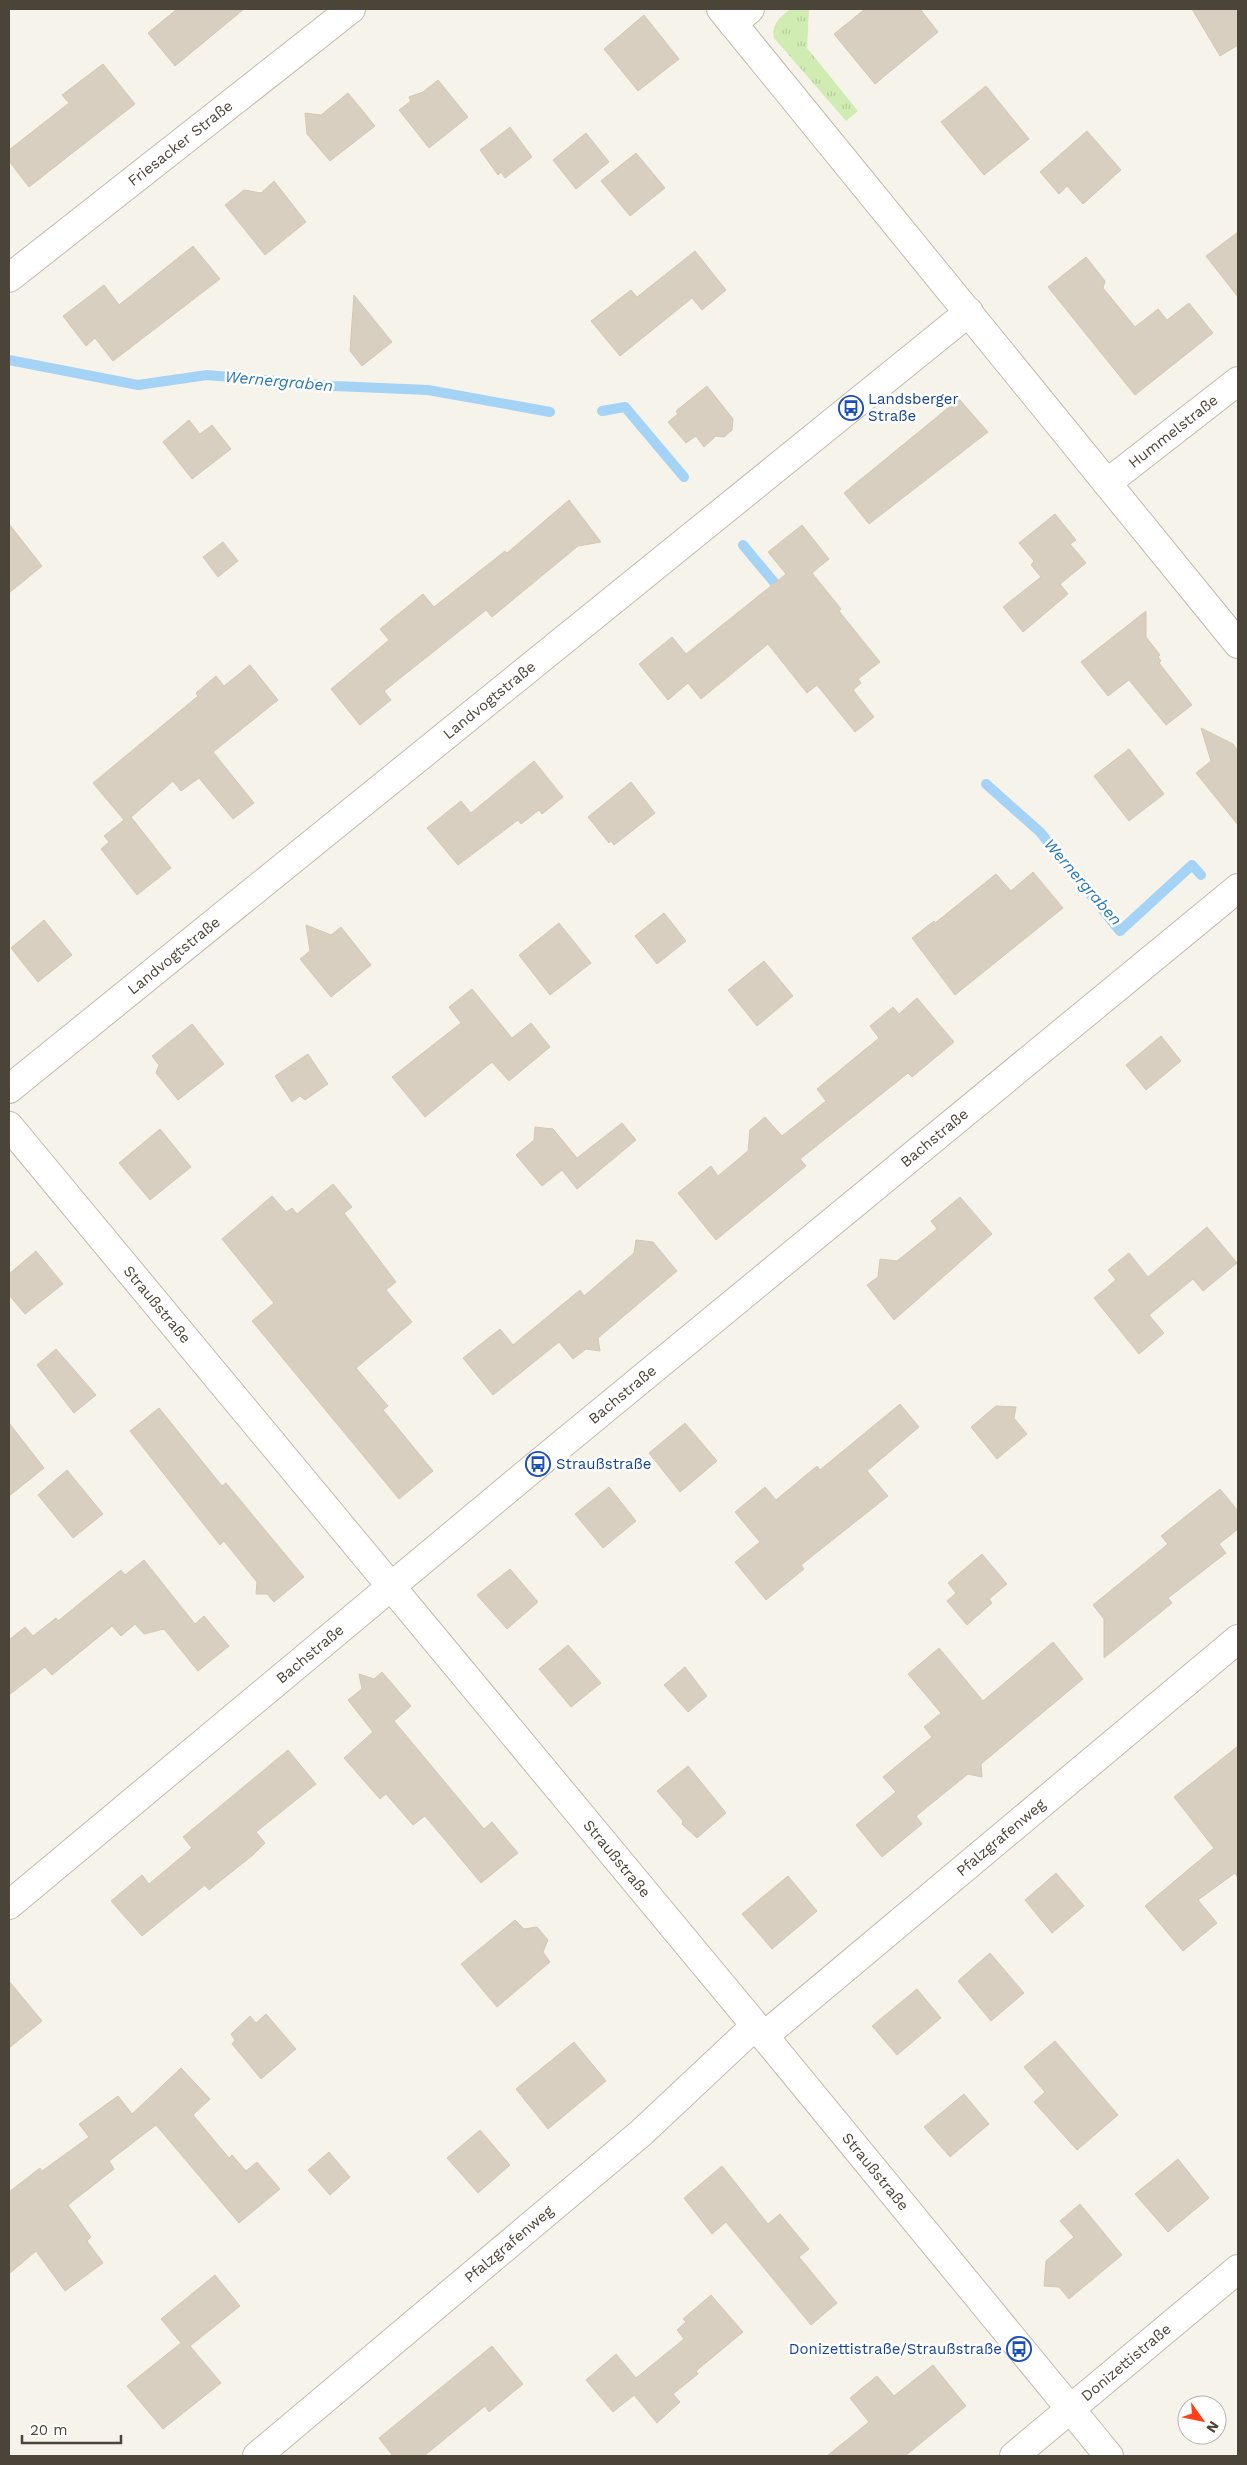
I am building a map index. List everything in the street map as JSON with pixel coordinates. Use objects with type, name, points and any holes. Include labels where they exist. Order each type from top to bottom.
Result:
[{"type":"street","name":"Friesacker Straße","points":[[9,278],[351,9]]},
{"type":"street","points":[[735,14],[969,312],[1238,644]]},
{"type":"street","name":"Landvogtstraße","points":[[9,1089],[969,312]]},
{"type":"street","name":"Hummelstraße","points":[[1107,483],[1238,381]]},
{"type":"street","name":"Bachstraße","points":[[9,1905],[391,1586],[1238,888]]},
{"type":"street","name":"Straußstraße","points":[[9,1126],[760,2031],[1109,2456]]},
{"type":"street","name":"Pfalzgrafenweg","points":[[257,2456],[760,2031],[1238,1639]]},
{"type":"street","name":"Donizettistraße","points":[[1014,2456],[1238,2269]]},
{"type":"green space","points":[[790,9],[809,9],[807,48],[858,111],[846,121],[774,38],[775,25]]},
{"type":"building","points":[[177,9],[244,9],[175,66],[148,33]]},
{"type":"building","points":[[865,9],[920,9],[938,32],[875,84],[834,34]]},
{"type":"building","points":[[1192,9],[1238,9],[1238,45],[1220,56]]},
{"type":"building","points":[[644,15],[679,59],[638,91],[604,49]]},
{"type":"building","points":[[103,64],[135,104],[29,187],[9,161],[9,150],[69,103],[62,95]]},
{"type":"building","points":[[438,80],[468,117],[429,148],[399,110],[411,101],[409,97],[423,92]]},
{"type":"building","points":[[986,86],[1029,139],[984,175],[941,122]]},
{"type":"building","points":[[348,93],[375,126],[330,161],[307,134],[305,113],[321,115]]},
{"type":"building","points":[[510,127],[532,157],[505,178],[501,172],[498,175],[480,150]]},
{"type":"building","points":[[1087,131],[1121,170],[1083,204],[1067,186],[1059,194],[1040,172]]},
{"type":"building","points":[[586,133],[609,162],[576,189],[553,160]]},
{"type":"building","points":[[636,153],[665,188],[630,216],[601,181]]},
{"type":"building","points":[[274,181],[306,222],[265,255],[225,205],[244,190],[261,193]]},
{"type":"building","points":[[1238,232],[1238,297],[1206,256]]},
{"type":"building","points":[[193,246],[220,279],[113,361],[95,338],[86,346],[63,316],[104,285],[119,305]]},
{"type":"building","points":[[695,251],[726,290],[702,310],[692,298],[620,356],[591,321],[631,290],[637,297]]},
{"type":"building","points":[[1086,257],[1105,281],[1103,288],[1135,327],[1158,309],[1167,320],[1189,303],[1213,333],[1135,395],[1048,287]]},
{"type":"building","points":[[354,295],[392,342],[362,366],[350,351]]},
{"type":"building","points":[[707,386],[733,419],[732,430],[724,437],[716,436],[704,447],[696,436],[686,443],[668,422],[678,414],[676,411]]},
{"type":"building","points":[[959,399],[988,432],[869,524],[844,493]]},
{"type":"building","points":[[189,420],[200,434],[212,425],[231,449],[192,479],[163,442]]},
{"type":"building","points":[[569,500],[601,542],[578,546],[492,617],[486,610],[384,691],[391,700],[360,725],[331,689],[389,640],[380,629],[423,594],[434,607],[505,551],[507,553]]},
{"type":"building","points":[[1055,514],[1076,540],[1070,544],[1086,563],[1060,584],[1068,594],[1023,632],[1003,607],[1041,577],[1031,565],[1034,561],[1019,543]]},
{"type":"building","points":[[9,524],[42,566],[9,593]]},
{"type":"building","points":[[802,525],[829,559],[812,573],[841,609],[839,611],[880,662],[858,679],[861,683],[853,690],[874,717],[855,732],[817,685],[807,693],[768,644],[701,699],[688,683],[668,700],[639,664],[672,637],[686,654],[786,574],[768,552]]},
{"type":"building","points":[[223,542],[238,561],[218,577],[203,557]]},
{"type":"building","points":[[1146,611],[1146,637],[1160,655],[1158,657],[1161,661],[1159,663],[1192,705],[1166,725],[1129,680],[1108,696],[1081,662]]},
{"type":"building","points":[[250,665],[278,700],[213,752],[254,803],[233,819],[199,778],[181,791],[173,781],[131,817],[171,868],[137,895],[101,849],[109,842],[104,836],[124,820],[93,783],[198,696],[196,693],[216,676],[224,686]]},
{"type":"building","points":[[1201,728],[1233,744],[1238,751],[1238,825],[1196,773],[1211,761]]},
{"type":"building","points":[[1129,749],[1164,794],[1129,821],[1094,776]]},
{"type":"building","points":[[534,761],[563,797],[542,814],[539,810],[521,824],[518,820],[458,865],[427,828],[461,801],[471,813]]},
{"type":"building","points":[[631,782],[655,813],[614,845],[611,841],[609,843],[588,817]]},
{"type":"building","points":[[1033,872],[1063,908],[955,995],[912,938],[934,921],[935,923],[996,874],[1011,891]]},
{"type":"building","points":[[664,913],[686,941],[657,964],[635,936]]},
{"type":"building","points":[[44,920],[72,955],[38,982],[11,948]]},
{"type":"building","points":[[559,923],[591,963],[550,995],[519,955]]},
{"type":"building","points":[[306,925],[331,935],[341,927],[371,965],[331,997],[300,959],[310,951]]},
{"type":"building","points":[[764,961],[793,996],[757,1026],[728,990]]},
{"type":"building","points":[[472,989],[512,1038],[531,1023],[550,1047],[509,1081],[492,1062],[425,1117],[392,1077],[461,1023],[449,1007]]},
{"type":"building","points":[[917,998],[954,1042],[912,1077],[908,1073],[800,1159],[806,1166],[716,1240],[678,1193],[711,1166],[718,1176],[748,1151],[750,1130],[765,1117],[782,1136],[826,1101],[817,1089],[879,1038],[870,1026],[893,1007],[899,1014]]},
{"type":"building","points":[[192,1024],[224,1064],[178,1100],[156,1073],[159,1065],[152,1056]]},
{"type":"building","points":[[1161,1036],[1181,1061],[1146,1090],[1126,1065]]},
{"type":"building","points":[[308,1054],[328,1084],[305,1100],[300,1096],[292,1102],[275,1076]]},
{"type":"building","points":[[622,1123],[636,1140],[577,1189],[562,1170],[542,1186],[516,1155],[534,1140],[535,1127],[553,1129],[577,1158]]},
{"type":"building","points":[[160,1129],[191,1167],[150,1200],[119,1163]]},
{"type":"building","points":[[333,1184],[352,1207],[344,1213],[396,1282],[386,1290],[412,1322],[356,1368],[388,1406],[383,1410],[433,1471],[399,1499],[252,1321],[274,1303],[222,1239],[272,1196],[286,1212],[292,1208],[297,1214]]},
{"type":"building","points":[[960,1197],[992,1234],[894,1320],[867,1285],[878,1277],[880,1259],[897,1261],[937,1229],[931,1221]]},
{"type":"building","points":[[1207,1227],[1237,1263],[1203,1291],[1193,1279],[1149,1315],[1164,1333],[1139,1354],[1094,1298],[1116,1280],[1108,1270],[1129,1253],[1148,1277]]},
{"type":"building","points":[[636,1240],[653,1242],[677,1271],[598,1338],[600,1351],[586,1349],[573,1359],[559,1342],[493,1395],[463,1358],[500,1329],[513,1345],[580,1290],[584,1296],[634,1253]]},
{"type":"building","points":[[36,1251],[63,1284],[25,1314],[9,1295],[9,1274]]},
{"type":"building","points":[[56,1349],[96,1395],[74,1413],[37,1365]]},
{"type":"building","points":[[900,1404],[919,1427],[867,1471],[888,1496],[801,1565],[804,1569],[766,1600],[735,1562],[760,1542],[735,1512],[765,1487],[776,1500],[817,1466],[820,1470]]},
{"type":"building","points":[[996,1406],[1016,1407],[1014,1418],[1027,1434],[997,1459],[971,1427]]},
{"type":"building","points":[[159,1408],[222,1486],[226,1483],[304,1577],[274,1602],[267,1594],[256,1594],[257,1582],[224,1541],[220,1545],[130,1431]]},
{"type":"building","points":[[9,1423],[44,1468],[9,1496]]},
{"type":"building","points":[[685,1423],[717,1461],[680,1492],[649,1453]]},
{"type":"building","points":[[67,1470],[103,1514],[73,1538],[38,1495]]},
{"type":"building","points":[[609,1487],[636,1521],[603,1548],[575,1514]]},
{"type":"building","points":[[1220,1489],[1238,1511],[1238,1529],[1219,1544],[1226,1553],[1168,1598],[1172,1603],[1104,1658],[1104,1619],[1093,1605],[1168,1544],[1161,1536]]},
{"type":"building","points":[[982,1554],[1007,1584],[989,1599],[992,1603],[967,1625],[947,1601],[956,1593],[948,1583]]},
{"type":"building","points":[[144,1560],[195,1624],[204,1616],[229,1646],[198,1671],[164,1629],[144,1634],[135,1624],[121,1636],[112,1626],[52,1675],[45,1667],[9,1695],[9,1640],[25,1627],[33,1636],[56,1618],[58,1621],[121,1570],[125,1575]]},
{"type":"building","points":[[510,1569],[538,1602],[507,1629],[477,1595]]},
{"type":"building","points":[[1053,1642],[1083,1679],[981,1764],[982,1777],[968,1774],[916,1816],[922,1824],[882,1857],[856,1825],[896,1792],[883,1777],[932,1737],[924,1727],[941,1713],[908,1674],[939,1648],[983,1701]]},
{"type":"building","points":[[568,1645],[601,1683],[571,1707],[539,1669]]},
{"type":"building","points":[[685,1667],[707,1696],[688,1712],[664,1685]]},
{"type":"building","points":[[382,1672],[411,1706],[394,1721],[484,1829],[492,1822],[518,1853],[481,1883],[425,1816],[413,1825],[386,1794],[380,1799],[344,1758],[373,1732],[348,1700],[362,1689],[359,1674],[374,1679]]},
{"type":"building","points":[[1238,1746],[1238,1878],[1235,1873],[1198,1900],[1217,1923],[1183,1951],[1145,1906],[1214,1848],[1174,1797]]},
{"type":"building","points":[[288,1750],[316,1784],[256,1832],[265,1843],[253,1855],[209,1890],[205,1885],[142,1936],[111,1901],[142,1875],[149,1884],[192,1848],[183,1837]]},
{"type":"building","points":[[688,1766],[726,1813],[697,1838],[682,1824],[683,1821],[657,1791]]},
{"type":"building","points":[[1056,1873],[1084,1906],[1052,1933],[1025,1900]]},
{"type":"building","points":[[788,1876],[817,1911],[772,1949],[742,1914]]},
{"type":"building","points":[[515,1920],[524,1929],[537,1927],[548,1940],[543,1952],[550,1962],[497,2007],[461,1964]]},
{"type":"building","points":[[990,1953],[1024,1993],[991,2021],[958,1981]]},
{"type":"building","points":[[9,1981],[42,2021],[9,2048]]},
{"type":"building","points":[[917,1989],[941,2018],[897,2055],[872,2026]]},
{"type":"building","points":[[266,2014],[296,2049],[261,2079],[232,2044],[235,2040],[231,2034],[250,2016],[256,2023]]},
{"type":"building","points":[[1055,2041],[1118,2115],[1077,2150],[1034,2102],[1045,2092],[1024,2067]]},
{"type":"building","points":[[574,2042],[606,2081],[548,2129],[516,2089]]},
{"type":"building","points":[[181,2068],[210,2099],[193,2115],[229,2158],[232,2155],[246,2171],[257,2162],[280,2189],[239,2223],[156,2125],[109,2161],[114,2169],[68,2205],[91,2237],[87,2241],[103,2263],[65,2291],[36,2251],[9,2274],[9,2192],[40,2168],[42,2171],[89,2137],[79,2124],[118,2096],[132,2114]]},
{"type":"building","points":[[964,2094],[989,2124],[950,2157],[924,2127]]},
{"type":"building","points":[[480,2130],[510,2165],[478,2193],[447,2158]]},
{"type":"building","points":[[329,2152],[350,2177],[330,2195],[308,2170]]},
{"type":"building","points":[[1178,2159],[1209,2198],[1168,2232],[1135,2194]]},
{"type":"building","points":[[722,2166],[768,2224],[780,2214],[809,2249],[799,2257],[837,2303],[811,2325],[726,2222],[712,2234],[684,2198]]},
{"type":"building","points":[[1080,2204],[1122,2255],[1069,2299],[1059,2287],[1044,2286],[1046,2261],[1074,2237],[1060,2221]]},
{"type":"building","points":[[215,2275],[240,2306],[190,2346],[221,2383],[163,2429],[127,2386],[181,2343],[161,2319]]},
{"type":"building","points":[[711,2295],[743,2332],[696,2371],[698,2374],[673,2394],[680,2402],[657,2423],[634,2395],[613,2412],[586,2380],[616,2354],[636,2378],[684,2339],[677,2330],[686,2322],[683,2319]]},
{"type":"building","points":[[492,2346],[523,2384],[489,2412],[485,2406],[424,2456],[393,2456],[379,2438]]},
{"type":"building","points":[[933,2365],[966,2406],[905,2456],[827,2456],[869,2422],[850,2398],[877,2376],[894,2396]]},
{"type":"waterway","name":"Wernergraben","points":[[9,360],[138,385],[207,375],[334,386],[428,390],[550,412]]},
{"type":"waterway","name":"Wernergraben","points":[[602,411],[625,407],[684,477]]},
{"type":"waterway","name":"Wernergraben","points":[[743,545],[783,593]]},
{"type":"waterway","name":"Wernergraben","points":[[986,784],[1040,832],[1120,931],[1192,865],[1201,875]]},
{"type":"place","name":"Landsberger Straße","points":[[851,408]]},
{"type":"place","name":"Straußstraße","points":[[538,1464]]},
{"type":"place","name":"Donizettistraße/Straußstraße","points":[[1019,2349]]}]
